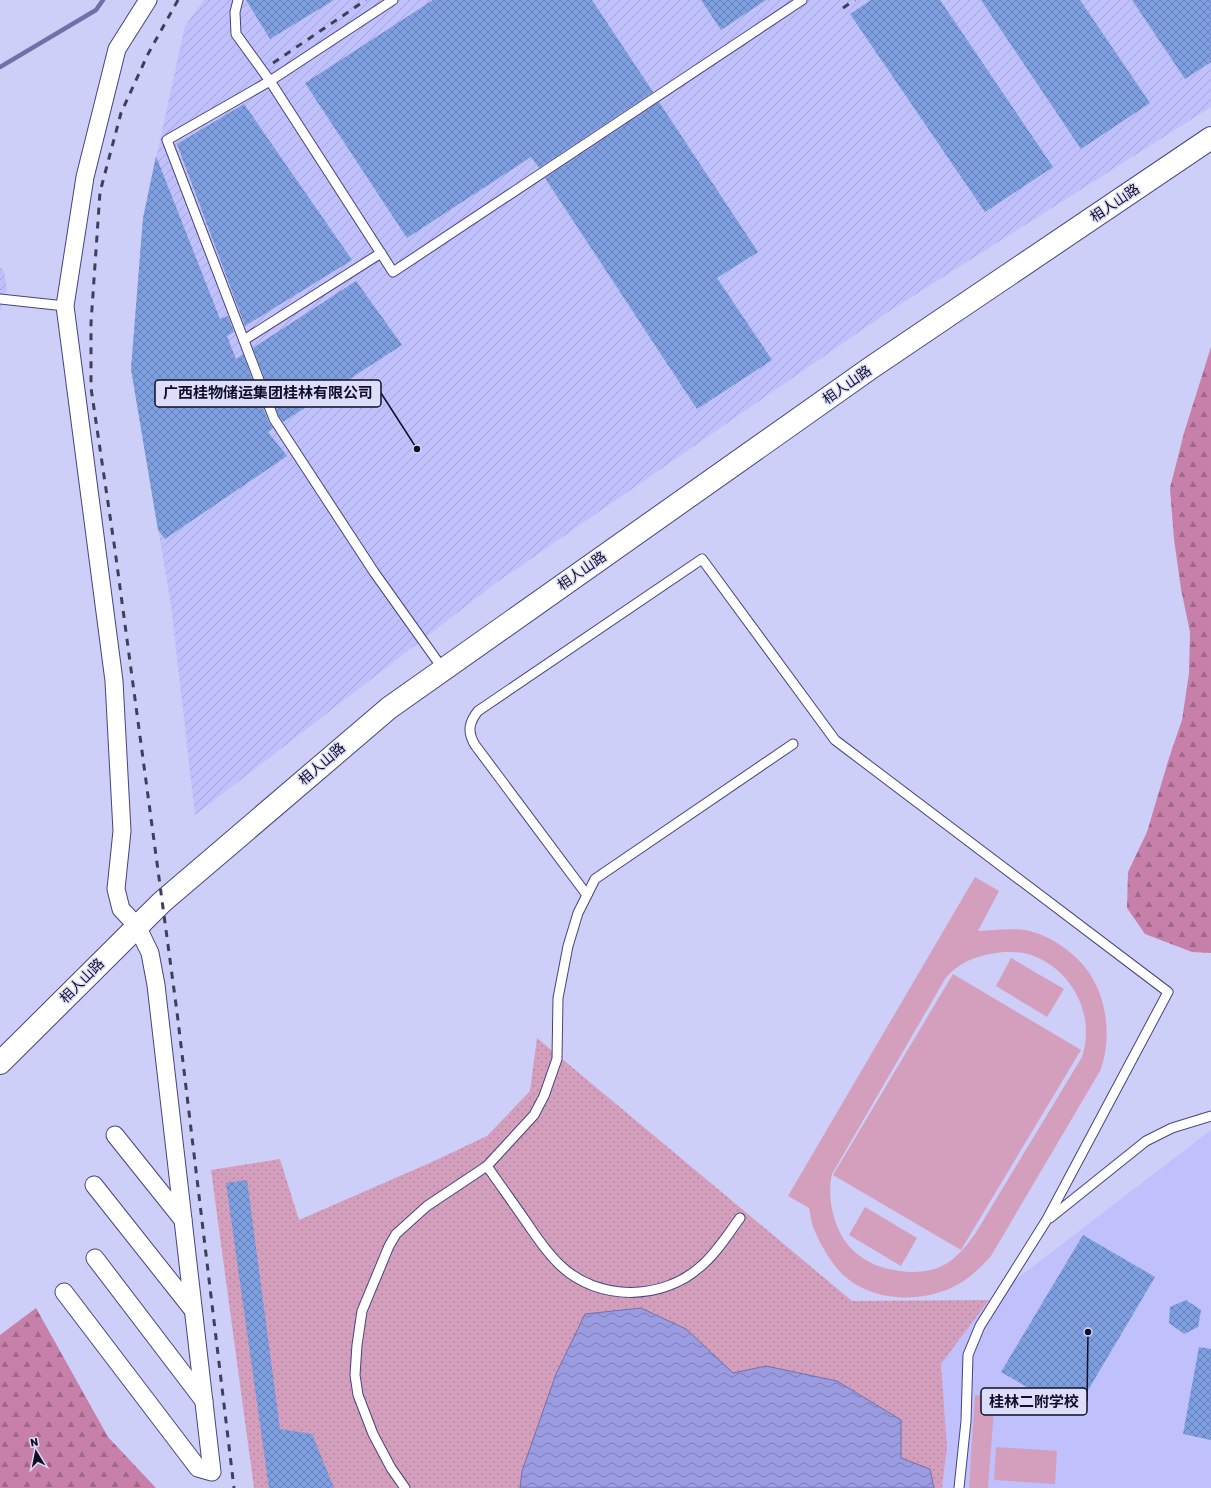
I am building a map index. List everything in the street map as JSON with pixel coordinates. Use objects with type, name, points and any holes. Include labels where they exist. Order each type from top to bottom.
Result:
[{"type":"street","points":[[64,1292],[198,1468],[212,1472],[156,985],[150,953],[137,926],[121,909],[116,889],[122,831],[114,681],[66,306],[85,176],[117,49],[148,0]]},
{"type":"street","name":"相人山路","points":[[0,1063],[162,902],[389,708],[872,367],[1211,138]]},
{"type":"street","points":[[115,1135],[183,1220]]},
{"type":"street","points":[[94,1185],[194,1310]]},
{"type":"street","points":[[96,1258],[204,1401]]},
{"type":"lane","points":[[238,0],[235,12],[236,34],[270,81],[393,272],[802,0]]},
{"type":"lane","points":[[393,0],[270,81],[167,140],[274,419],[374,572],[443,669]]},
{"type":"lane","points":[[244,340],[381,253]]},
{"type":"lane","points":[[0,300],[66,306]]},
{"type":"lane","points":[[587,895],[474,745],[470,735],[470,725],[478,711],[702,559],[835,740],[1168,992],[1046,1221],[980,1326],[968,1355],[966,1421],[960,1488]]},
{"type":"lane","points":[[405,1488],[391,1468],[373,1434],[358,1395],[355,1375],[357,1345],[362,1312],[389,1246],[396,1234],[427,1206],[487,1166],[534,1115],[544,1096],[557,1060],[558,998],[568,946],[578,913],[594,879],[793,744]]},
{"type":"lane","points":[[1046,1221],[1146,1141],[1172,1128],[1211,1116]]},
{"type":"lane","points":[[487,1166],[537,1238],[560,1266],[586,1283],[608,1291],[644,1291],[662,1288],[682,1279],[700,1268],[740,1218]]},
{"type":"shaded area","points":[[204,0],[1211,0],[1211,107],[888,312],[496,583],[195,815],[171,605],[131,369],[143,218],[185,26]]},
{"type":"shaded area","points":[[0,267],[4,271],[7,289],[0,311]]},
{"type":"shaded area","points":[[975,877],[999,891],[978,931],[1006,929],[1026,930],[1033,932],[1042,935],[1060,945],[1083,965],[1099,991],[1105,1014],[1107,1037],[1106,1049],[1100,1071],[991,1256],[969,1277],[953,1287],[938,1293],[923,1296],[890,1296],[874,1293],[860,1287],[846,1278],[829,1257],[813,1227],[809,1208],[788,1196]],"holes":[[[1007,952],[1028,954],[1046,962],[1069,982],[1083,1010],[1086,1025],[1086,1041],[1082,1057],[975,1234],[960,1253],[951,1261],[935,1269],[925,1271],[905,1272],[888,1269],[877,1265],[856,1253],[849,1246],[838,1227],[831,1206],[830,1184],[832,1174],[945,979],[957,967],[964,963],[979,957]]]},
{"type":"shaded area","points":[[1011,958],[1064,989],[1047,1017],[996,986]]},
{"type":"shaded area","points":[[953,974],[1081,1050],[961,1250],[833,1175]]},
{"type":"shaded area","points":[[537,1038],[852,1301],[989,1300],[941,1364],[947,1447],[942,1488],[254,1488],[211,1170],[280,1159],[299,1220],[432,1162],[487,1136],[530,1091]]},
{"type":"shaded area","points":[[1211,1130],[1211,1488],[942,1488],[947,1447],[941,1364],[989,1300]]},
{"type":"shaded area","points":[[865,1207],[917,1238],[901,1266],[849,1235]]},
{"type":"shaded area","points":[[975,1395],[995,1396],[988,1488],[969,1488]]},
{"type":"shaded area","points":[[996,1447],[1057,1451],[1055,1484],[994,1480]]},
{"type":"green space","points":[[1211,347],[1211,953],[1192,952],[1145,934],[1127,908],[1128,872],[1147,832],[1182,720],[1189,673],[1190,632],[1181,589],[1174,539],[1170,488],[1184,433]]},
{"type":"green space","points":[[36,1308],[108,1437],[156,1488],[0,1488],[0,1335]]},
{"type":"water","points":[[641,1308],[686,1329],[733,1373],[766,1366],[837,1381],[901,1420],[901,1458],[930,1469],[934,1488],[520,1488],[522,1471],[556,1374],[585,1314]]},
{"type":"building","points":[[246,0],[334,0],[270,39]]},
{"type":"building","points":[[433,0],[592,0],[653,92],[539,168],[531,157],[407,238],[305,83]]},
{"type":"building","points":[[701,0],[766,0],[721,30]]},
{"type":"building","points":[[871,0],[940,0],[1053,167],[985,212],[850,14]]},
{"type":"building","points":[[981,0],[1080,0],[1150,103],[1081,149]]},
{"type":"building","points":[[1132,0],[1211,0],[1211,62],[1185,79]]},
{"type":"building","points":[[659,102],[758,252],[717,278],[772,360],[697,409],[545,178]]},
{"type":"building","points":[[244,104],[352,260],[245,326],[177,144]]},
{"type":"building","points":[[156,156],[220,319],[228,316],[234,332],[227,336],[236,359],[243,354],[268,421],[273,428],[268,432],[287,456],[165,539],[158,530],[131,369],[143,218]]},
{"type":"building","points":[[356,281],[402,345],[283,422],[279,416],[253,348]]},
{"type":"building","points":[[247,1180],[280,1429],[312,1434],[334,1488],[269,1488],[226,1183]]},
{"type":"building","points":[[1083,1235],[1155,1277],[1074,1414],[1001,1372]]},
{"type":"building","points":[[1186,1300],[1201,1310],[1198,1327],[1184,1334],[1169,1323],[1170,1307]]},
{"type":"building","points":[[1199,1347],[1211,1349],[1211,1440],[1183,1434]]},
{"type":"waterway","points":[[0,67],[96,10],[103,0]]},
{"type":"railway","points":[[178,0],[148,54],[121,113],[100,192],[91,323],[91,388],[115,550],[177,1012],[234,1488]]},
{"type":"railway","points":[[273,63],[366,0]]},
{"type":"railway","points":[[843,8],[855,0]]},
{"type":"place","name":"广西桂物储运集团桂林有限公司","points":[[417,449]]},
{"type":"place","name":"桂林二附学校","points":[[1088,1332]]}]
